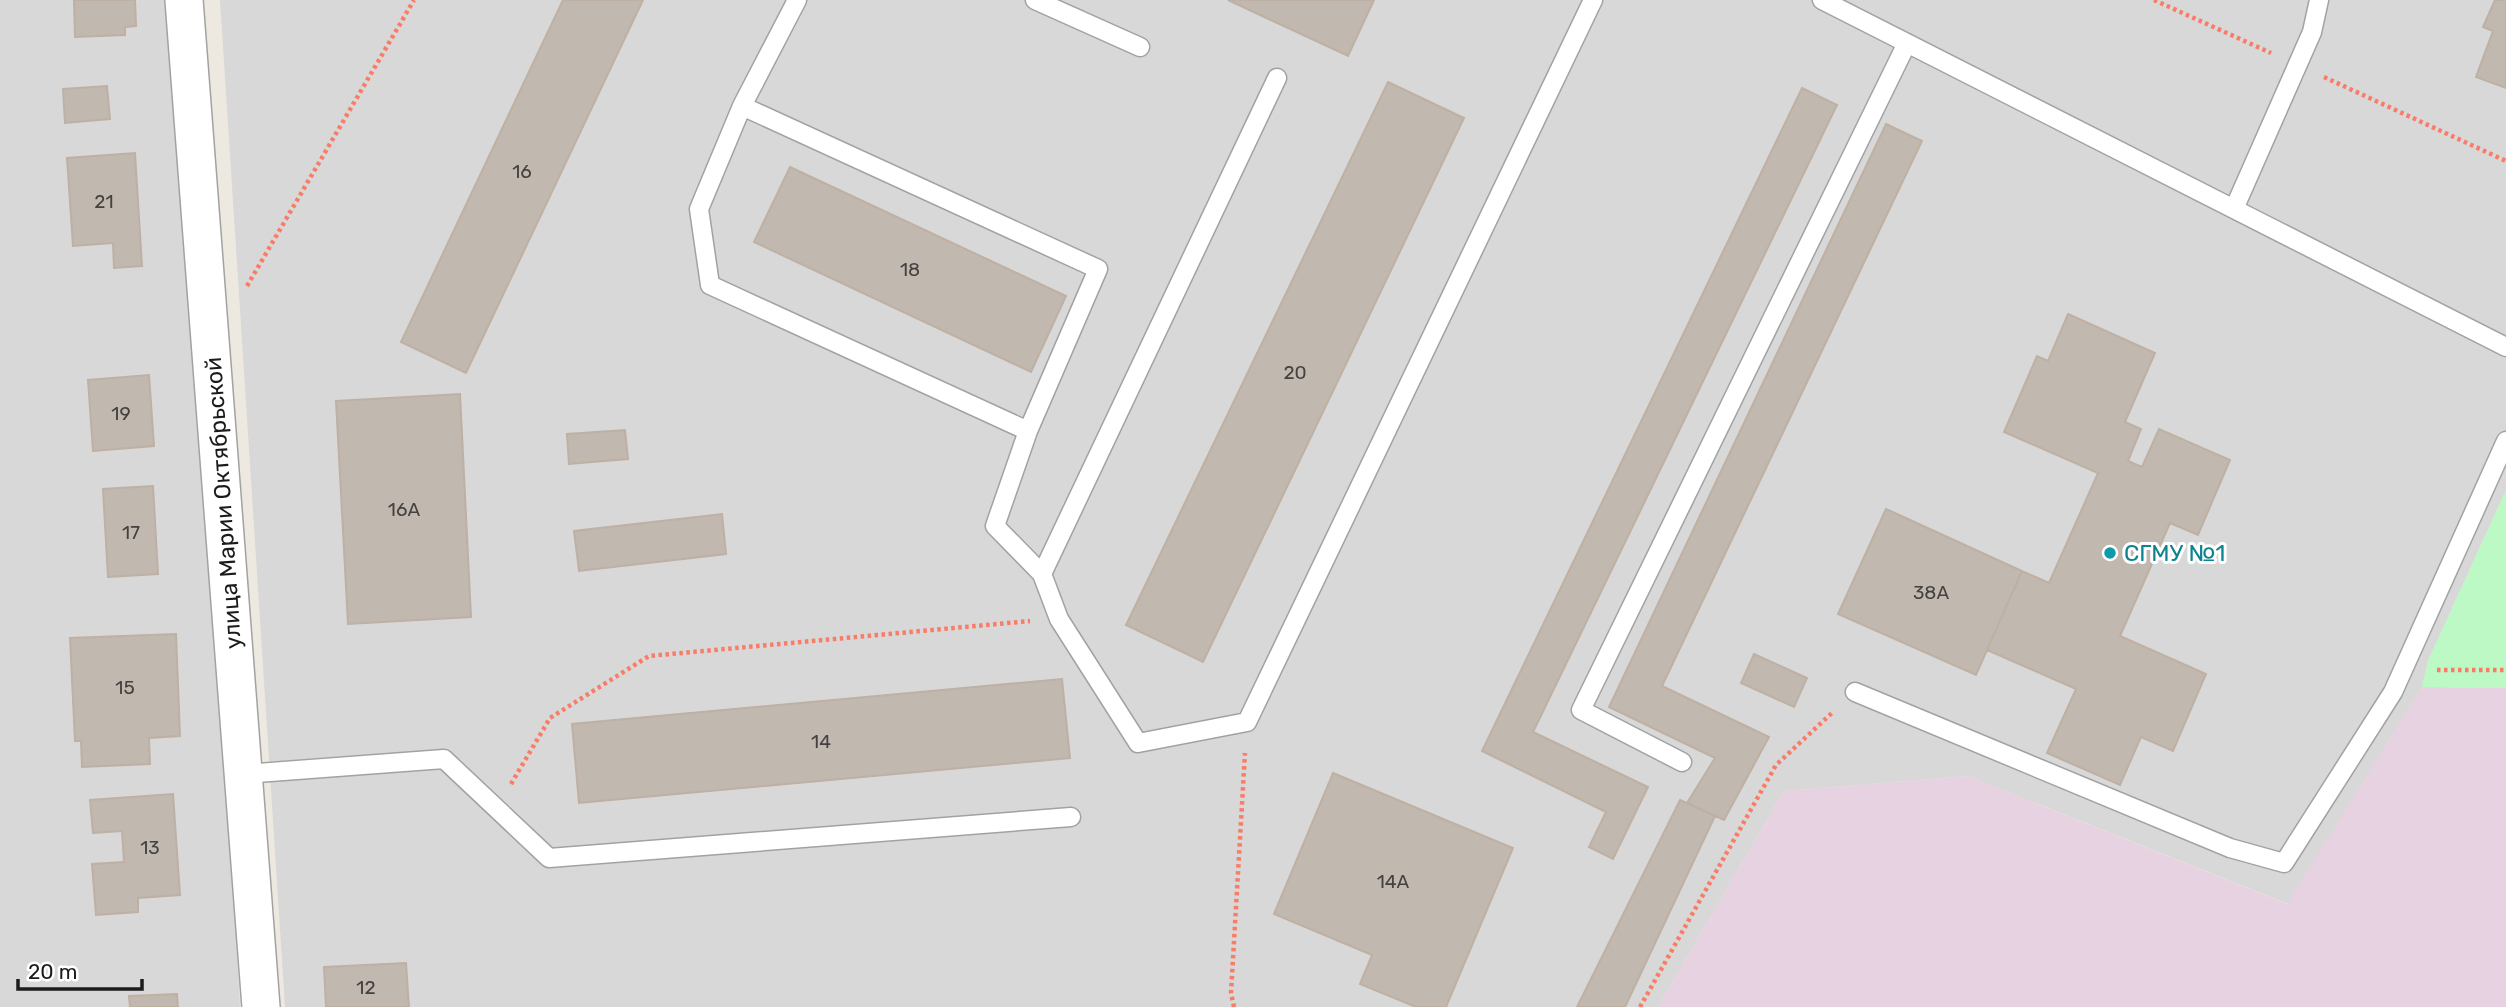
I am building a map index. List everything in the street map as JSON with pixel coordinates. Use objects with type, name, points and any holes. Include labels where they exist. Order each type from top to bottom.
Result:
[{"type":"street","name":"улица Марии Октябрьской","points":[[184,0],[261,1007]]},
{"type":"lane","points":[[797,0],[742,106],[699,209],[710,285],[1028,431]]},
{"type":"lane","points":[[1035,0],[1140,47]]},
{"type":"lane","points":[[742,106],[1098,269],[1028,431],[995,526],[1042,574],[1059,619],[1138,743],[1247,722],[1593,0]]},
{"type":"lane","points":[[1822,0],[2506,347]]},
{"type":"lane","points":[[2234,209],[2312,32],[2319,0]]},
{"type":"lane","points":[[1682,762],[1581,709],[1908,43]]},
{"type":"lane","points":[[1042,574],[1277,78]]},
{"type":"lane","points":[[1855,692],[2230,848],[2284,863],[2393,692],[2506,441]]},
{"type":"lane","points":[[243,774],[444,759],[549,858],[1071,817]]},
{"type":"path","points":[[246,289],[414,0]]},
{"type":"path","points":[[2154,0],[2506,161]]},
{"type":"path","points":[[496,808],[550,718],[649,656],[1059,619]]},
{"type":"path","points":[[2403,670],[2506,670]]},
{"type":"path","points":[[1640,1007],[1776,765],[1855,692]]},
{"type":"path","points":[[1234,1007],[1231,993],[1247,722]]},
{"type":"shaded area","points":[[0,0],[184,0],[240,1007],[0,1007]]},
{"type":"shaded area","points":[[220,0],[2506,0],[2506,490],[2428,661],[2422,687],[2288,904],[1968,776],[1784,791],[1658,1007],[285,1007]]},
{"type":"shaded area","points":[[2422,687],[2506,688],[2506,1007],[1658,1007],[1784,791],[1968,776],[2287,904]]},
{"type":"green space","points":[[2506,490],[2506,688],[2422,687],[2428,661]]},
{"type":"building","points":[[74,0],[135,0],[136,26],[125,27],[125,35],[75,37]]},
{"type":"building","points":[[563,0],[643,0],[466,373],[401,342]]},
{"type":"building","points":[[1228,0],[1374,0],[1348,56]]},
{"type":"building","points":[[2495,0],[2506,0],[2506,88],[2476,77],[2493,31],[2483,27]]},
{"type":"building","points":[[1388,82],[1464,118],[1203,662],[1126,625]]},
{"type":"building","points":[[107,86],[110,119],[65,123],[63,89]]},
{"type":"building","points":[[1802,88],[1837,105],[1533,732],[1648,787],[1613,859],[1589,847],[1606,812],[1482,751]]},
{"type":"building","points":[[1886,124],[1922,141],[1662,686],[1769,737],[1724,820],[1687,803],[1715,758],[1609,707]]},
{"type":"building","points":[[135,153],[142,266],[114,268],[113,243],[73,246],[67,158]]},
{"type":"building","points":[[790,167],[1066,296],[1031,372],[754,242]]},
{"type":"building","name":"СГМУ №1","points":[[2068,314],[2155,353],[2125,422],[2141,429],[2128,461],[2142,467],[2159,429],[2230,460],[2198,535],[2170,523],[2120,636],[2206,674],[2173,751],[2141,737],[2120,785],[2047,753],[2076,689],[1987,650],[2022,571],[2049,583],[2098,473],[2004,432],[2037,356],[2048,361]]},
{"type":"building","points":[[149,375],[154,446],[93,451],[88,380]]},
{"type":"building","points":[[460,394],[471,617],[348,624],[336,401]]},
{"type":"building","points":[[625,430],[628,459],[569,464],[567,434]]},
{"type":"building","points":[[153,486],[158,574],[108,577],[103,489]]},
{"type":"building","points":[[1886,509],[2022,571],[1976,675],[1838,614]]},
{"type":"building","points":[[722,514],[726,554],[579,571],[574,531]]},
{"type":"building","points":[[176,634],[180,736],[149,738],[150,764],[82,767],[81,741],[75,741],[70,638]]},
{"type":"building","points":[[1754,654],[1807,678],[1794,707],[1741,683]]},
{"type":"building","points":[[1062,679],[1070,758],[579,803],[572,724]]},
{"type":"building","points":[[1333,773],[1513,848],[1446,1007],[1416,1007],[1360,984],[1372,955],[1274,914]]},
{"type":"building","points":[[173,794],[180,895],[138,898],[138,912],[96,915],[92,864],[124,862],[122,831],[93,833],[90,800]]},
{"type":"building","points":[[1680,800],[1715,816],[1625,1007],[1577,1007]]},
{"type":"building","points":[[406,963],[409,1007],[326,1007],[324,967]]},
{"type":"building","points":[[177,994],[178,1007],[130,1007],[129,996]]},
{"type":"place","name":"СГМУ №1","points":[[2110,553]]}]
